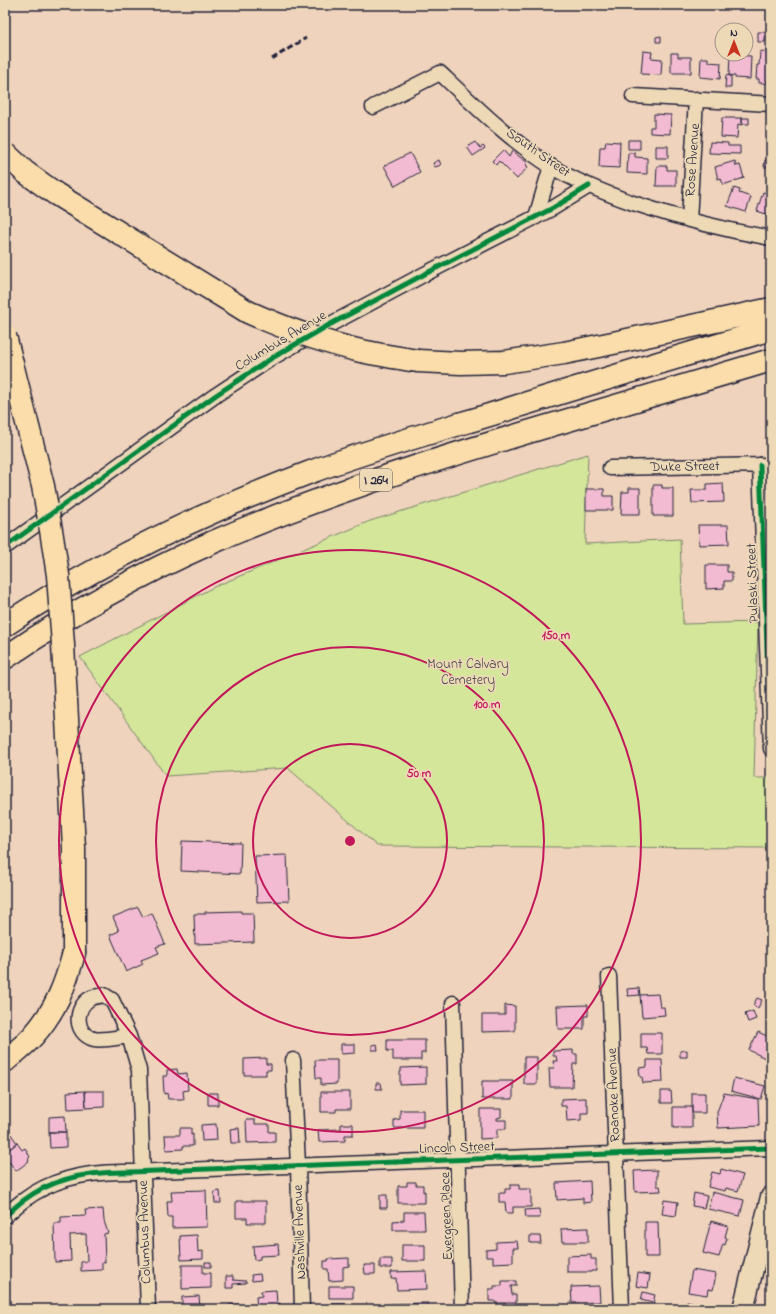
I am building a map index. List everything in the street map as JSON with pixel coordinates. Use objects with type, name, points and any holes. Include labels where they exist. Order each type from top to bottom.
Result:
[{"type":"highway","points":[[5,153],[25,172],[56,194],[248,312],[315,338],[360,351],[418,362],[504,362],[610,344],[771,309]]},
{"type":"highway","name":"I 264","points":[[5,625],[87,575],[160,537],[228,505],[309,473],[433,432],[771,329]]},
{"type":"highway","points":[[5,336],[43,486],[52,530],[58,575],[63,645],[74,848],[68,952],[64,987],[56,1005],[33,1036],[5,1061]]},
{"type":"highway","name":"I 264","points":[[14,652],[103,599],[170,563],[210,544],[297,508],[347,489],[411,468],[771,360]]},
{"type":"highway","points":[[5,385],[10,398],[35,499],[43,542],[52,642],[63,881],[68,952],[36,1009],[5,1043]]},
{"type":"highway","points":[[5,664],[14,652]]},
{"type":"street","name":"South Street","points":[[373,107],[440,73],[524,148],[551,166],[589,186],[657,211],[716,228],[771,238]]},
{"type":"street","points":[[633,96],[771,104]]},
{"type":"street","name":"Rose Avenue","points":[[689,220],[696,99]]},
{"type":"street","points":[[536,217],[551,166]]},
{"type":"street","name":"Columbus Avenue","points":[[5,547],[224,390],[272,358],[329,325],[536,217],[589,186]]},
{"type":"street","name":"Duke Street","points":[[610,468],[766,465]]},
{"type":"street","name":"Pulaski Street","points":[[766,465],[771,749]]},
{"type":"street","name":"Roanoke Avenue","points":[[609,976],[622,1309]]},
{"type":"street","name":"Evergreen Place","points":[[453,1003],[462,1309]]},
{"type":"street","name":"Columbus Avenue","points":[[129,1036],[139,1070],[148,1309]]},
{"type":"street","name":"Nashville Avenue","points":[[293,1060],[302,1309]]},
{"type":"street","name":"Lincoln Street","points":[[5,1216],[25,1199],[60,1181],[79,1176],[107,1172],[771,1148]]},
{"type":"street","points":[[743,1309],[771,1197]]},
{"type":"green space","name":"Mount Calvary Cemetery","points":[[588,454],[585,544],[680,539],[683,624],[758,622],[754,778],[771,778],[771,848],[377,846],[288,768],[166,776],[80,657],[214,587],[370,521]]},
{"type":"building","points":[[758,32],[765,32],[765,42],[758,42]]},
{"type":"building","points":[[661,36],[661,42],[656,42],[656,37]]},
{"type":"building","points":[[643,51],[652,52],[651,58],[662,59],[661,75],[641,74]]},
{"type":"building","points":[[760,51],[768,52],[768,56],[771,56],[771,80],[767,80],[767,83],[759,83],[759,79],[756,79]]},
{"type":"building","points":[[671,53],[678,53],[678,57],[691,57],[691,73],[671,73]]},
{"type":"building","points":[[701,58],[708,58],[708,62],[721,63],[720,79],[700,77]]},
{"type":"building","points":[[730,62],[751,62],[750,79],[735,78],[735,76],[729,75]]},
{"type":"building","points":[[726,75],[731,76],[731,88],[725,88]]},
{"type":"building","points":[[654,114],[671,115],[670,134],[650,133],[650,127],[654,127]]},
{"type":"building","points":[[722,118],[742,118],[742,125],[738,124],[737,138],[721,137]]},
{"type":"building","points":[[742,118],[749,118],[749,124],[742,124]]},
{"type":"building","points":[[628,140],[640,140],[640,149],[628,149]]},
{"type":"building","points":[[606,141],[620,142],[619,168],[599,167],[600,147],[605,147]]},
{"type":"building","points":[[475,142],[480,148],[483,146],[485,148],[473,156],[467,147]]},
{"type":"building","points":[[710,142],[728,143],[728,146],[740,146],[740,154],[709,153]]},
{"type":"building","points":[[656,146],[668,146],[668,158],[656,158]]},
{"type":"building","points":[[503,150],[509,157],[512,151],[528,163],[526,165],[528,167],[517,179],[499,161],[496,165],[492,161]]},
{"type":"building","points":[[410,153],[420,172],[395,186],[384,166]]},
{"type":"building","points":[[628,153],[635,153],[635,157],[647,158],[647,174],[627,173]]},
{"type":"building","points":[[439,160],[441,165],[435,167],[433,163]]},
{"type":"building","points":[[765,160],[771,161],[770,167],[764,167]]},
{"type":"building","points":[[735,161],[736,166],[740,165],[744,178],[723,185],[721,178],[718,179],[715,167]]},
{"type":"building","points":[[657,166],[667,166],[667,170],[676,170],[676,186],[656,186]]},
{"type":"building","points":[[734,188],[740,190],[739,193],[751,197],[746,212],[727,206]]},
{"type":"building","points":[[763,192],[770,194],[769,197],[771,197],[771,213],[769,215],[757,211]]},
{"type":"building","points":[[723,483],[724,502],[692,503],[691,490],[707,490],[707,484]]},
{"type":"building","points":[[653,485],[662,485],[662,488],[673,488],[673,516],[653,516]]},
{"type":"building","points":[[629,488],[640,488],[640,514],[621,514],[622,492],[629,492]]},
{"type":"building","points":[[586,489],[604,489],[604,496],[613,496],[613,510],[586,510]]},
{"type":"building","points":[[698,525],[728,525],[729,544],[699,545]]},
{"type":"building","points":[[706,565],[727,565],[727,572],[732,572],[732,581],[724,581],[724,588],[706,589]]},
{"type":"building","points":[[182,841],[241,843],[240,874],[181,871]]},
{"type":"building","points":[[287,855],[289,901],[257,902],[255,856]]},
{"type":"building","points":[[138,907],[143,917],[152,913],[165,944],[156,947],[159,953],[141,960],[143,964],[126,972],[110,935],[119,931],[113,917]]},
{"type":"building","points":[[241,911],[241,913],[253,913],[254,942],[195,944],[194,914],[205,914],[205,912]]},
{"type":"building","points":[[639,988],[640,995],[628,996],[627,989]]},
{"type":"building","points":[[658,994],[660,1007],[664,1007],[665,1015],[642,1017],[640,995]]},
{"type":"building","points":[[757,998],[762,1000],[758,1008],[753,1005]]},
{"type":"building","points":[[505,1005],[515,1006],[515,1031],[482,1032],[482,1015],[505,1015]]},
{"type":"building","points":[[588,1005],[588,1016],[584,1016],[584,1029],[558,1029],[557,1006]]},
{"type":"building","points":[[753,1011],[756,1019],[748,1022],[745,1014]]},
{"type":"building","points":[[771,1027],[771,1061],[749,1050],[758,1032],[767,1036]]},
{"type":"building","points":[[641,1033],[662,1033],[662,1054],[648,1054],[647,1048],[641,1048]]},
{"type":"building","points":[[387,1040],[425,1040],[425,1053],[421,1053],[421,1060],[393,1060],[393,1051],[387,1051]]},
{"type":"building","points":[[341,1044],[355,1044],[355,1053],[341,1054]]},
{"type":"building","points":[[377,1044],[378,1050],[372,1050],[372,1045]]},
{"type":"building","points":[[573,1050],[573,1054],[577,1054],[577,1064],[573,1064],[572,1087],[550,1087],[549,1068],[554,1068],[553,1061],[557,1061],[556,1056],[553,1056],[553,1051]]},
{"type":"building","points":[[687,1050],[687,1057],[680,1057],[680,1051]]},
{"type":"building","points":[[524,1057],[537,1057],[537,1084],[524,1084]]},
{"type":"building","points":[[266,1058],[266,1064],[271,1064],[271,1070],[266,1070],[266,1075],[244,1075],[244,1059]]},
{"type":"building","points":[[315,1060],[337,1060],[337,1084],[321,1085],[321,1078],[316,1078]]},
{"type":"building","points":[[647,1060],[662,1060],[663,1082],[643,1083],[642,1077],[640,1077],[639,1068],[647,1067]]},
{"type":"building","points":[[426,1067],[426,1084],[400,1085],[401,1068]]},
{"type":"building","points":[[177,1069],[178,1074],[187,1073],[188,1090],[183,1091],[184,1099],[168,1099],[167,1093],[164,1094],[163,1076],[167,1076],[167,1070]]},
{"type":"building","points":[[734,1078],[765,1086],[761,1099],[731,1091]]},
{"type":"building","points":[[482,1081],[513,1081],[513,1099],[482,1099]]},
{"type":"building","points":[[376,1083],[381,1083],[382,1089],[376,1089]]},
{"type":"building","points":[[85,1091],[104,1091],[104,1107],[86,1108]]},
{"type":"building","points":[[85,1091],[86,1108],[68,1109],[67,1092]]},
{"type":"building","points":[[661,1091],[671,1091],[672,1103],[661,1103]]},
{"type":"building","points":[[321,1092],[350,1092],[350,1109],[336,1109],[336,1112],[321,1112]]},
{"type":"building","points":[[208,1093],[218,1093],[218,1105],[208,1105]]},
{"type":"building","points":[[692,1093],[705,1093],[705,1113],[692,1113]]},
{"type":"building","points":[[724,1093],[758,1099],[759,1126],[718,1128],[717,1112]]},
{"type":"building","points":[[586,1098],[588,1113],[581,1113],[581,1120],[567,1121],[566,1106],[561,1106],[561,1099]]},
{"type":"building","points":[[673,1107],[692,1107],[692,1128],[673,1128]]},
{"type":"building","points":[[480,1109],[501,1109],[501,1117],[497,1118],[497,1120],[506,1120],[506,1129],[497,1129],[497,1138],[480,1139]]},
{"type":"building","points":[[400,1110],[423,1110],[423,1128],[394,1128],[394,1120],[400,1119]]},
{"type":"building","points":[[65,1116],[66,1132],[49,1132],[49,1117]]},
{"type":"building","points":[[246,1120],[255,1120],[255,1124],[269,1124],[269,1132],[275,1132],[275,1142],[247,1143]]},
{"type":"building","points":[[216,1124],[217,1140],[202,1141],[201,1125]]},
{"type":"building","points":[[341,1124],[353,1124],[353,1135],[345,1135],[345,1141],[319,1142],[318,1130],[341,1129]]},
{"type":"building","points":[[180,1128],[191,1128],[191,1135],[193,1134],[193,1146],[183,1146],[183,1149],[166,1150],[165,1135],[180,1135]]},
{"type":"building","points":[[239,1128],[240,1143],[231,1143],[230,1129]]},
{"type":"building","points":[[8,1130],[17,1143],[5,1153],[5,1132]]},
{"type":"building","points":[[49,1132],[66,1132],[66,1147],[50,1148]]},
{"type":"building","points":[[17,1143],[22,1150],[25,1148],[30,1157],[28,1159],[29,1161],[16,1171],[5,1156],[5,1153]]},
{"type":"building","points":[[721,1169],[743,1175],[738,1191],[726,1188],[725,1191],[708,1187],[712,1172],[720,1174]]},
{"type":"building","points":[[657,1170],[657,1186],[660,1186],[661,1191],[635,1192],[634,1171]]},
{"type":"building","points":[[590,1181],[591,1202],[583,1203],[583,1198],[557,1200],[556,1183]]},
{"type":"building","points":[[407,1182],[416,1182],[416,1185],[423,1185],[423,1192],[425,1191],[425,1203],[398,1203],[398,1186],[407,1186]]},
{"type":"building","points":[[510,1185],[519,1185],[519,1189],[531,1189],[531,1207],[513,1207],[513,1213],[506,1213],[505,1202],[499,1202],[499,1193],[505,1193],[505,1189],[510,1189]]},
{"type":"building","points":[[206,1190],[207,1227],[172,1228],[172,1217],[168,1217],[167,1201],[172,1201],[171,1191]]},
{"type":"building","points":[[220,1191],[221,1203],[215,1203],[214,1192]]},
{"type":"building","points":[[712,1192],[744,1200],[740,1216],[708,1209]]},
{"type":"building","points":[[694,1193],[707,1196],[704,1208],[692,1206]]},
{"type":"building","points":[[380,1195],[387,1195],[387,1208],[380,1208]]},
{"type":"building","points":[[664,1200],[678,1202],[676,1216],[662,1214]]},
{"type":"building","points":[[236,1201],[266,1201],[266,1223],[247,1223],[247,1218],[236,1218]]},
{"type":"building","points":[[103,1209],[104,1221],[108,1233],[104,1234],[105,1262],[102,1263],[102,1270],[81,1271],[81,1262],[87,1261],[86,1234],[70,1235],[71,1261],[55,1262],[54,1223],[61,1223],[61,1217],[86,1216],[85,1210]]},
{"type":"building","points":[[539,1209],[540,1218],[526,1218],[525,1210]]},
{"type":"building","points":[[404,1212],[424,1212],[425,1230],[393,1230],[393,1221],[404,1220]]},
{"type":"building","points":[[711,1221],[728,1226],[725,1237],[727,1238],[725,1245],[723,1244],[719,1257],[703,1253]]},
{"type":"building","points":[[645,1222],[658,1222],[659,1257],[645,1257]]},
{"type":"building","points":[[588,1228],[588,1242],[562,1242],[561,1229]]},
{"type":"building","points":[[197,1235],[198,1252],[203,1251],[203,1259],[181,1260],[180,1236]]},
{"type":"building","points":[[530,1236],[540,1236],[541,1243],[530,1243]]},
{"type":"building","points":[[517,1241],[518,1248],[513,1248],[513,1262],[493,1263],[493,1257],[486,1257],[486,1250],[496,1249],[496,1242]]},
{"type":"building","points":[[278,1244],[279,1255],[260,1256],[260,1259],[254,1260],[253,1246]]},
{"type":"building","points":[[402,1245],[425,1245],[425,1261],[402,1261]]},
{"type":"building","points":[[591,1255],[591,1259],[596,1259],[596,1271],[567,1272],[567,1256]]},
{"type":"building","points":[[349,1258],[349,1266],[343,1267],[343,1280],[329,1281],[328,1269],[324,1269],[324,1261],[328,1261],[328,1259]]},
{"type":"building","points":[[380,1259],[392,1259],[392,1268],[380,1268]]},
{"type":"building","points":[[205,1262],[211,1262],[211,1267],[205,1267]]},
{"type":"building","points":[[182,1265],[203,1265],[203,1273],[211,1273],[211,1288],[182,1289]]},
{"type":"building","points":[[364,1265],[375,1265],[375,1274],[365,1274]]},
{"type":"building","points":[[692,1270],[716,1274],[713,1290],[708,1289],[707,1295],[688,1292]]},
{"type":"building","points":[[426,1271],[427,1289],[397,1290],[396,1278],[391,1279],[391,1272]]},
{"type":"building","points":[[638,1273],[650,1275],[648,1288],[636,1286]]},
{"type":"building","points":[[260,1274],[261,1280],[252,1281],[251,1275]]},
{"type":"building","points":[[226,1276],[233,1276],[233,1280],[246,1281],[246,1283],[233,1284],[233,1288],[226,1288]]},
{"type":"building","points":[[502,1281],[516,1281],[516,1286],[511,1286],[512,1295],[516,1295],[516,1303],[495,1303],[495,1301],[489,1301],[489,1289],[494,1289],[494,1286],[502,1286]]},
{"type":"building","points":[[329,1286],[353,1286],[353,1298],[329,1298]]},
{"type":"building","points":[[599,1286],[600,1302],[572,1303],[571,1287]]},
{"type":"building","points":[[276,1290],[277,1304],[280,1303],[280,1307],[278,1309],[257,1309],[256,1297],[262,1296],[261,1291]]},
{"type":"building","points":[[643,1292],[655,1295],[653,1303],[641,1300]]},
{"type":"building","points":[[199,1296],[200,1309],[182,1309],[182,1297]]},
{"type":"building","points":[[687,1301],[707,1306],[707,1309],[685,1309]]},
{"type":"building","points":[[428,1303],[428,1309],[389,1309],[389,1304]]},
{"type":"building","points":[[240,1304],[240,1309],[229,1309],[229,1305]]},
{"type":"building","points":[[331,1304],[349,1304],[349,1309],[331,1309]]},
{"type":"railway","points":[[272,59],[306,38]]},
{"type":"cycle path","points":[[5,547],[216,395],[272,358],[329,325],[553,208],[589,186]]},
{"type":"cycle path","points":[[760,465],[771,749]]},
{"type":"cycle path","points":[[5,1216],[36,1192],[61,1181],[88,1174],[771,1148]]}]
